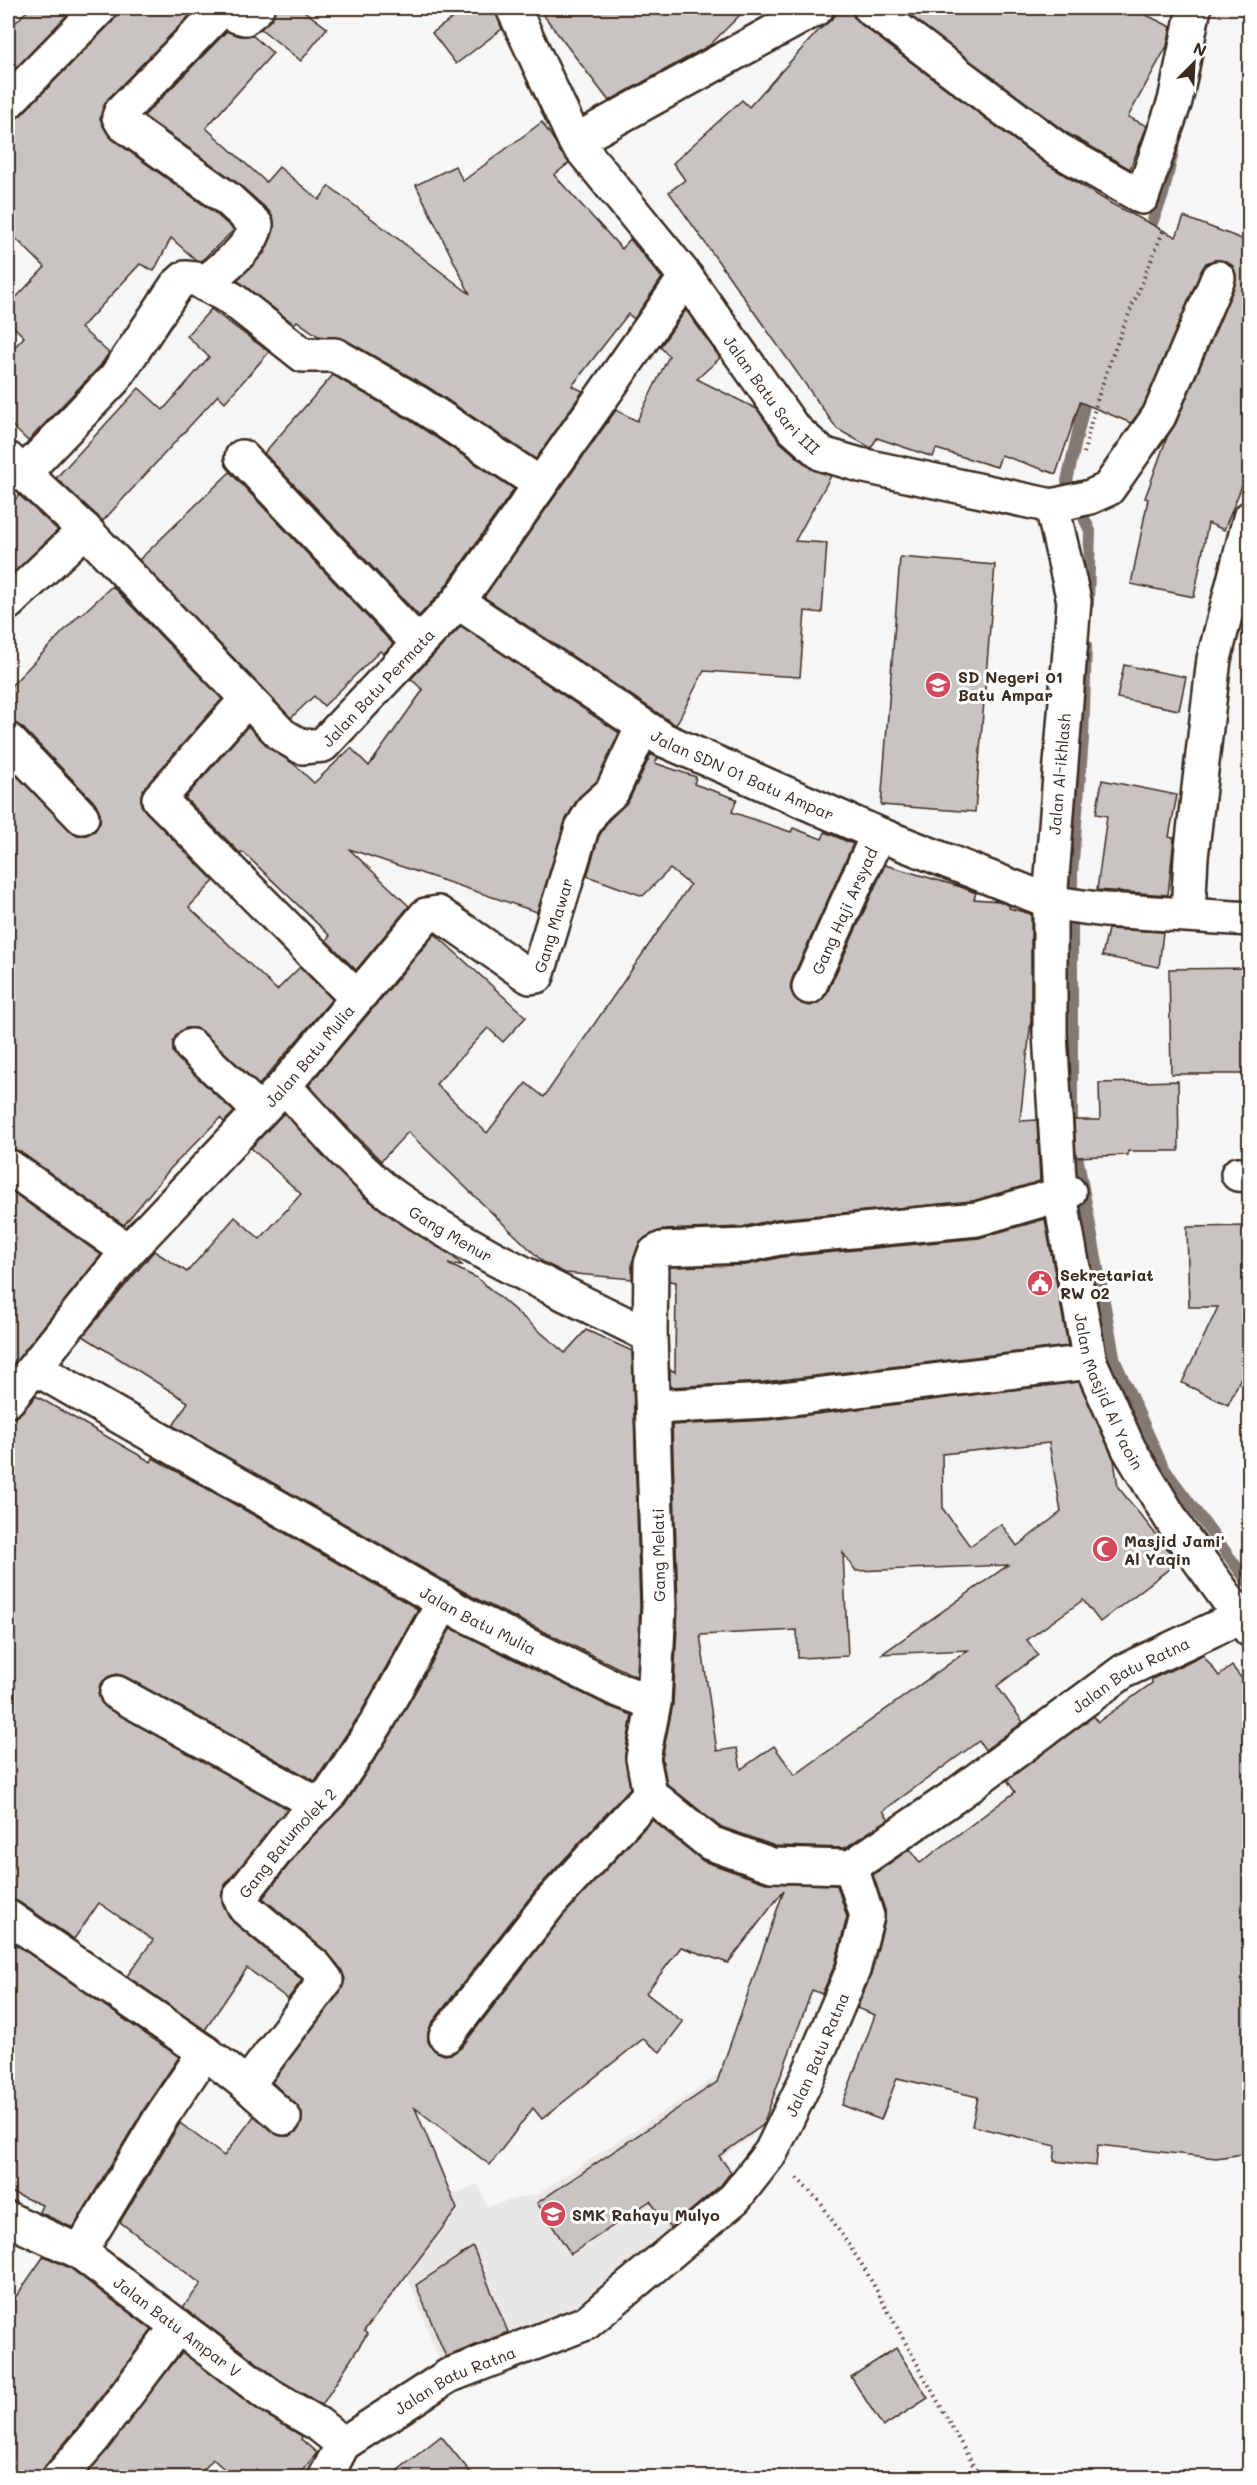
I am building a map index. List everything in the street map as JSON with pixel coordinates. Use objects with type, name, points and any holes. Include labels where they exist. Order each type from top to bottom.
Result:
[{"type":"street","points":[[8,102],[100,8]]},
{"type":"street","points":[[204,284],[243,249],[255,234],[256,225],[228,199],[123,124],[120,117],[121,112],[226,8],[237,16],[245,18],[257,8]]},
{"type":"street","name":"Jalan Batu Sari III","points":[[513,8],[575,141],[686,277],[793,428],[822,453],[860,465],[1074,501]]},
{"type":"street","points":[[575,141],[817,8]]},
{"type":"street","points":[[870,8],[1057,149],[1142,197],[1174,101],[1194,8]]},
{"type":"street","name":"Jalan Batu Permata","points":[[15,467],[85,530],[282,735],[302,747],[323,745],[458,602],[686,277]]},
{"type":"street","points":[[15,467],[115,378],[176,286],[185,278],[204,284],[232,299],[303,355],[335,355],[418,403],[540,484]]},
{"type":"street","points":[[1074,501],[1108,489],[1159,416],[1218,278]]},
{"type":"street","points":[[242,457],[418,643]]},
{"type":"street","name":"Jalan Al-ikhlash","points":[[1052,902],[1074,601],[1074,501]]},
{"type":"street","points":[[1250,518],[1214,659],[1191,857],[1188,914],[1250,919]]},
{"type":"street","points":[[8,603],[85,530]]},
{"type":"street","name":"Jalan SDN 01 Batu Ampar","points":[[458,602],[664,740],[878,834],[1052,902],[1105,910],[1188,914]]},
{"type":"street","name":"Jalan Batu Mulia","points":[[8,1400],[128,1251],[284,1086],[356,997],[160,802],[160,797],[247,699]]},
{"type":"street","name":"Gang Mawar","points":[[356,997],[431,912],[438,913],[530,977],[537,976],[582,828],[594,808],[612,792],[643,726]]},
{"type":"street","points":[[8,740],[82,817]]},
{"type":"street","name":"Gang Haji Arsyad","points":[[810,987],[878,834]]},
{"type":"street","name":"Jalan Masjid Al Yaoin","points":[[1052,902],[1050,1034],[1064,1193],[1090,1362],[1129,1449],[1179,1532],[1246,1618]]},
{"type":"street","points":[[191,1046],[260,1111]]},
{"type":"street","name":"Gang Menur","points":[[284,1086],[358,1166],[392,1195],[495,1258],[650,1336]]},
{"type":"street","points":[[8,1166],[128,1251]]},
{"type":"street","name":"Gang Melati","points":[[654,1703],[659,1606],[650,1336],[651,1264],[655,1253],[662,1249],[745,1246],[779,1238],[977,1219],[1064,1193]]},
{"type":"street","points":[[654,1407],[766,1401],[1090,1362]]},
{"type":"street","name":"Jalan Batu Mulia","points":[[35,1368],[444,1602],[616,1689],[654,1703]]},
{"type":"street","name":"Gang Batumolek 2","points":[[247,2085],[326,1980],[316,1967],[245,1908],[240,1897],[290,1833],[319,1805],[376,1724],[444,1602]]},
{"type":"street","name":"Jalan Batu Ratna","points":[[325,2478],[343,2444],[448,2376],[586,2323],[735,2198],[771,2152],[808,2076],[853,1970],[867,1916],[851,1867],[952,1798],[1124,1671],[1246,1618]]},
{"type":"street","points":[[117,1693],[319,1805]]},
{"type":"street","points":[[654,1703],[643,1758],[650,1794],[710,1843],[772,1865],[851,1867]]},
{"type":"street","points":[[446,2036],[549,1904],[650,1794]]},
{"type":"street","points":[[8,1917],[205,2052],[284,2118]]},
{"type":"street","points":[[80,2252],[160,2119],[205,2052]]},
{"type":"street","name":"Jalan Batu Ampar V","points":[[8,2219],[80,2252],[270,2396],[318,2424],[343,2444]]},
{"type":"street","points":[[59,2478],[93,2439],[178,2326]]},
{"type":"path","points":[[1074,501],[1089,427],[1123,327],[1168,218]]},
{"type":"path","points":[[771,2152],[820,2202],[866,2271],[980,2478]]},
{"type":"shaded area","name":"SMK Rahayu Mulyo","points":[[739,2062],[778,2118],[723,2157],[741,2181],[576,2313],[443,2370],[386,2221],[479,2184],[487,2206],[537,2194]]},
{"type":"building","points":[[30,8],[74,8],[8,76],[8,30]]},
{"type":"building","points":[[118,8],[197,8],[108,99],[100,119],[112,139],[216,214],[234,230],[201,261],[196,260],[171,238],[154,271],[140,264],[81,328],[109,353],[100,366],[28,441],[8,422],[8,354],[24,337],[8,321],[8,306],[45,267],[8,231],[8,120],[21,115],[113,21]]},
{"type":"building","points":[[275,8],[300,8],[327,28],[301,61],[261,29],[274,15]]},
{"type":"building","points":[[467,8],[494,8],[502,29],[456,64],[432,33]]},
{"type":"building","points":[[538,8],[747,8],[710,45],[609,101]]},
{"type":"building","points":[[844,8],[852,8],[853,16],[859,23],[1046,164],[1112,204],[1176,237],[1184,217],[1250,242],[1250,466],[1224,530],[1208,523],[1194,597],[1131,584],[1148,499],[1145,498],[1167,437],[1176,423],[1235,285],[1236,275],[1233,266],[1226,261],[1215,260],[1206,263],[1143,407],[1131,423],[1080,402],[1056,474],[1001,455],[997,467],[936,449],[933,457],[877,438],[871,448],[837,429],[669,192],[685,180],[673,163],[742,100],[749,107],[818,31]]},
{"type":"building","points":[[900,8],[1132,8],[1171,27],[1167,46],[1128,117],[1147,126],[1130,169],[1067,133]]},
{"type":"building","points":[[227,31],[240,36],[252,35],[273,53],[206,128],[266,182],[279,167],[319,200],[329,186],[470,294],[416,185],[455,166],[463,181],[542,122],[569,163],[554,175],[622,249],[630,239],[662,278],[634,319],[628,314],[572,386],[583,391],[536,459],[428,387],[344,339],[318,336],[297,321],[294,324],[237,280],[265,252],[274,230],[274,220],[269,211],[239,184],[144,116]]},
{"type":"building","points":[[211,309],[269,352],[225,402],[218,395],[103,521],[56,478],[139,388],[163,410],[209,357],[187,336]]},
{"type":"building","points":[[686,310],[720,358],[697,379],[757,409],[780,442],[810,468],[831,476],[795,541],[827,543],[822,613],[805,611],[800,677],[704,671],[676,725],[484,597],[616,410],[637,421],[669,356],[660,347]]},
{"type":"building","points":[[333,375],[408,419],[514,489],[443,590],[419,616],[264,453]]},
{"type":"building","points":[[230,472],[393,644],[383,654],[380,651],[324,706],[314,696],[291,718],[139,560]]},
{"type":"building","points":[[19,495],[58,530],[8,578],[8,507]]},
{"type":"building","name":"SD Negeri 01 Batu Ampar","points":[[900,557],[995,565],[975,812],[881,805]]},
{"type":"building","points":[[112,586],[222,699],[145,787],[141,795],[141,805],[146,812],[214,881],[189,907],[277,990],[300,967],[332,999],[259,1085],[203,1032],[195,1028],[186,1028],[177,1034],[173,1042],[173,1052],[178,1059],[234,1112],[224,1122],[220,1118],[170,1169],[124,1225],[19,1151],[8,1148],[8,767],[76,835],[86,835],[95,831],[100,823],[100,813],[96,804],[22,727],[8,722],[8,689],[80,614]]},
{"type":"building","points":[[461,626],[619,733],[597,781],[578,798],[566,819],[537,912],[349,849],[409,906],[356,970],[326,940],[330,936],[243,852],[241,854],[185,798],[248,726],[269,748],[294,764],[314,783],[351,748],[369,766],[423,690],[411,679]]},
{"type":"building","points":[[1124,665],[1186,677],[1179,710],[1117,698]]},
{"type":"building","points":[[651,754],[658,758],[655,763],[696,777],[694,784],[737,799],[732,812],[791,832],[793,828],[822,839],[825,832],[853,844],[792,979],[790,988],[794,997],[802,1004],[810,1006],[819,1002],[826,995],[885,865],[961,887],[976,893],[974,899],[999,901],[1010,906],[1009,908],[1031,914],[1031,1020],[1020,1121],[1037,1120],[1040,1181],[973,1201],[777,1219],[742,1227],[661,1230],[646,1237],[638,1246],[632,1263],[632,1279],[565,1273],[543,1262],[408,1132],[381,1161],[337,1116],[309,1085],[435,934],[526,1017],[503,1042],[488,1028],[436,1084],[487,1133],[526,1083],[544,1097],[690,885],[670,869],[643,896],[587,876],[599,836],[609,820],[629,800]]},
{"type":"building","points":[[1102,780],[1177,795],[1169,837],[1174,838],[1168,895],[1097,890],[1107,816],[1096,814]]},
{"type":"building","points":[[1108,929],[1163,932],[1159,967],[1102,956]]},
{"type":"building","points":[[1250,968],[1250,1074],[1171,1074],[1169,969]]},
{"type":"building","points":[[1178,1081],[1179,1151],[1128,1151],[1128,1155],[1076,1157],[1074,1120],[1100,1120],[1099,1083]]},
{"type":"building","points":[[284,1113],[365,1198],[451,1255],[462,1265],[448,1264],[477,1278],[565,1353],[586,1330],[632,1351],[640,1606],[637,1677],[475,1598],[173,1426],[188,1402],[83,1336],[154,1251],[187,1272],[235,1217],[260,1239],[301,1194],[251,1148]]},
{"type":"building","points":[[8,1189],[101,1255],[8,1371]]},
{"type":"building","points":[[1045,1219],[1068,1346],[764,1382],[670,1387],[670,1369],[675,1372],[676,1282],[670,1281],[670,1267],[746,1265],[782,1257],[979,1238]]},
{"type":"building","points":[[1250,1226],[1250,1358],[1228,1405],[1182,1383],[1218,1307],[1189,1307],[1187,1227]]},
{"type":"building","points":[[1079,1382],[1114,1460],[1118,1487],[1178,1562],[1100,1622],[1083,1600],[1027,1640],[1038,1655],[997,1686],[1023,1722],[985,1750],[979,1741],[883,1811],[889,1819],[845,1848],[775,1846],[719,1826],[667,1784],[662,1758],[673,1704],[678,1607],[672,1425],[768,1420]],"holes":[[[1049,1443],[1061,1512],[1017,1546],[1001,1524],[970,1546],[943,1509],[942,1454]],[[843,1553],[856,1571],[1008,1565],[882,1654],[968,1650],[795,1775],[774,1746],[741,1769],[737,1748],[717,1751],[700,1635],[797,1630],[798,1658],[848,1656]]]},
{"type":"building","points":[[36,1396],[151,1462],[153,1458],[418,1609],[360,1714],[315,1781],[126,1677],[117,1674],[108,1677],[100,1684],[98,1694],[101,1702],[108,1709],[288,1809],[225,1885],[221,1895],[223,1905],[233,1922],[302,1980],[288,1999],[247,1968],[205,2030],[127,1976],[153,1940],[99,1903],[74,1939],[19,1902],[8,1899],[8,1418],[22,1412]]},
{"type":"building","points":[[451,1628],[608,1706],[632,1715],[625,1755],[630,1788],[535,1891],[431,2024],[428,2042],[435,2051],[444,2055],[452,2054],[461,2048],[563,1916],[652,1820],[703,1861],[766,1883],[837,1885],[847,1917],[835,1964],[822,1994],[812,1990],[763,2125],[719,2156],[731,2172],[721,2185],[670,2228],[650,2201],[571,2254],[537,2203],[717,2082],[784,1890],[728,1963],[681,1947],[646,1993],[683,2022],[660,2052],[643,2039],[542,2119],[533,2108],[490,2165],[415,2108],[457,2209],[364,2331],[367,2334],[322,2405],[280,2380],[183,2307],[201,2284],[120,2222],[180,2123],[224,2156],[254,2116],[280,2136],[290,2136],[298,2130],[302,2121],[302,2112],[272,2082],[341,1991],[345,1979],[341,1969],[328,1953],[263,1898],[304,1845],[347,1802],[392,1733]]},
{"type":"building","points":[[1203,1655],[1219,1676],[1232,1666],[1250,1689],[1250,2153],[1216,2158],[1098,2145],[1096,2166],[1054,2161],[1056,2146],[972,2126],[978,2097],[897,2078],[881,2120],[842,2105],[875,2015],[857,2008],[871,1975],[885,1920],[885,1910],[873,1875],[910,1849],[920,1863],[1015,1792],[1007,1780],[1094,1716],[1098,1722],[1152,1683],[1152,1679]]},
{"type":"building","points":[[8,1939],[179,2057],[144,2109],[73,2228],[39,2212],[42,2205],[8,2191]]},
{"type":"building","points":[[473,2247],[508,2332],[446,2357],[416,2285]]},
{"type":"building","points":[[44,2256],[70,2268],[152,2330],[78,2427],[45,2466],[41,2478],[8,2478],[8,2308]]},
{"type":"building","points":[[896,2348],[928,2398],[883,2427],[851,2377]]},
{"type":"building","points":[[182,2352],[259,2411],[302,2436],[301,2439],[317,2453],[296,2478],[234,2478],[213,2459],[197,2478],[84,2478]]},
{"type":"building","points":[[441,2436],[475,2478],[388,2478]]},
{"type":"waterway","points":[[1146,238],[1163,195],[1173,152]]},
{"type":"waterway","points":[[1088,388],[1067,481],[1090,531],[1088,604]]},
{"type":"waterway","points":[[1086,645],[1083,739],[1072,873],[1072,1128],[1115,1361],[1163,1467],[1250,1585]]},
{"type":"place","name":"SD Negeri 01 Batu Ampar","points":[[938,685]]},
{"type":"place","name":"Sekretariat RW 02","points":[[1040,1283]]},
{"type":"place","name":"Masjid Jami' Al Yaqin","points":[[1105,1549]]},
{"type":"place","name":"SMK Rahayu Mulyo","points":[[553,2214]]}]
